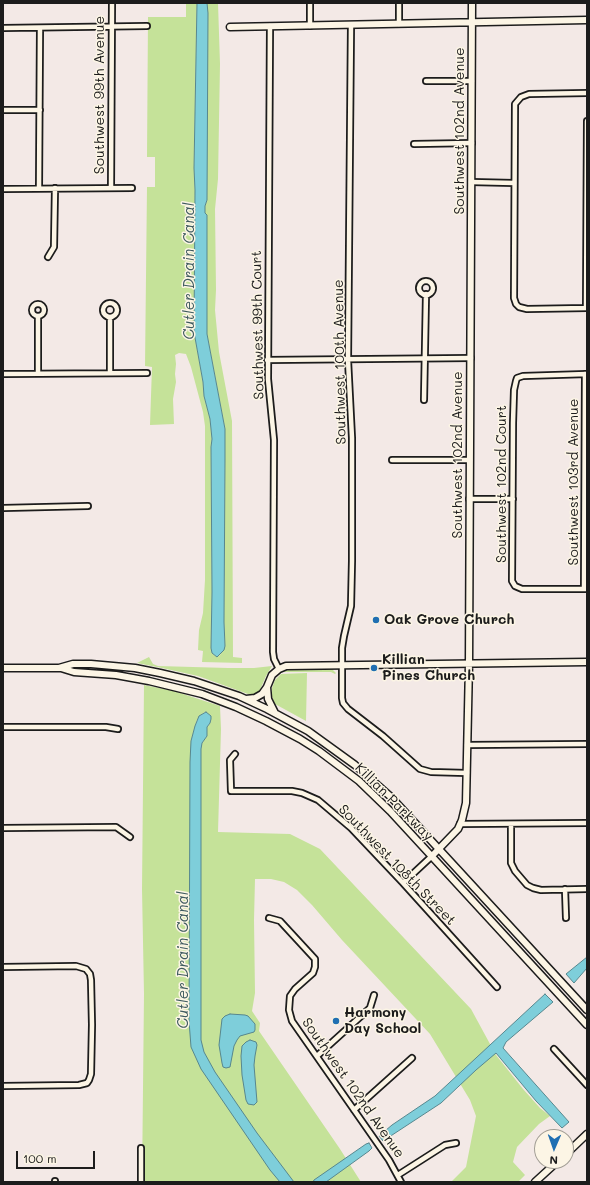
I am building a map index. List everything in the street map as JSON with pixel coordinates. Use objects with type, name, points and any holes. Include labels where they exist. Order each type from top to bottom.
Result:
[{"type":"street","name":"Southwest 99th Avenue","points":[[111,188],[112,3]]},
{"type":"street","points":[[310,3],[310,26]]},
{"type":"street","points":[[399,3],[399,24]]},
{"type":"street","name":"Southwest 102nd Avenue","points":[[402,883],[432,856],[456,831],[465,810],[466,803],[469,664],[472,3]]},
{"type":"street","points":[[230,27],[587,20]]},
{"type":"street","name":"Southwest 100th Avenue","points":[[351,25],[348,360],[352,438],[351,598],[350,614],[343,639],[342,698],[343,703],[348,709],[383,736],[420,769],[431,772],[467,773]]},
{"type":"street","points":[[3,28],[147,26]]},
{"type":"street","name":"Southwest 99th Court","points":[[270,26],[268,379],[274,444],[272,652],[279,669]]},
{"type":"street","points":[[39,188],[40,28]]},
{"type":"street","points":[[426,81],[472,81]]},
{"type":"street","points":[[587,93],[526,95],[519,98],[515,106],[514,298],[518,305],[522,308],[586,308],[587,121]]},
{"type":"street","points":[[3,110],[40,110]]},
{"type":"street","points":[[414,144],[472,143]]},
{"type":"street","points":[[471,182],[514,182]]},
{"type":"street","points":[[48,257],[54,247],[55,188]]},
{"type":"street","points":[[3,189],[132,188]]},
{"type":"street","points":[[424,400],[426,294]]},
{"type":"street","points":[[38,317],[38,373]]},
{"type":"street","points":[[110,317],[110,373]]},
{"type":"street","points":[[268,360],[471,358]]},
{"type":"street","points":[[3,374],[147,373]]},
{"type":"street","name":"Southwest 102nd Court","points":[[585,589],[522,589],[515,586],[512,581],[512,499],[513,401],[517,378],[523,376],[586,374]]},
{"type":"street","name":"Southwest 103rd Avenue","points":[[585,589],[586,374]]},
{"type":"street","points":[[392,460],[470,460]]},
{"type":"street","points":[[469,499],[512,499]]},
{"type":"street","points":[[3,508],[88,506]]},
{"type":"street","points":[[246,700],[259,696],[267,687],[272,675],[279,669],[290,665],[587,662]]},
{"type":"street","name":"Killian Parkway","points":[[59,668],[73,664],[116,666],[148,670],[194,681],[246,700],[295,724],[319,739],[366,774],[391,797],[587,1010]]},
{"type":"street","name":"Killian Parkway","points":[[3,668],[59,668],[74,672],[122,676],[170,685],[220,700],[303,740],[353,777],[385,806],[587,1025]]},
{"type":"street","points":[[267,687],[268,699],[274,713]]},
{"type":"street","points":[[3,728],[106,727],[118,729]]},
{"type":"street","points":[[468,745],[587,744]]},
{"type":"street","name":"Southwest 108th Street","points":[[235,754],[230,760],[231,791],[302,793],[318,800],[351,828],[497,987]]},
{"type":"street","points":[[460,824],[587,823]]},
{"type":"street","points":[[511,824],[511,863],[523,881],[536,889],[587,889]]},
{"type":"street","points":[[3,828],[116,827],[130,837]]},
{"type":"street","points":[[565,889],[566,918]]},
{"type":"street","name":"Southwest 102nd Avenue","points":[[269,918],[280,921],[315,959],[316,965],[314,971],[294,990],[290,998],[289,1007],[292,1021],[389,1160],[401,1182]]},
{"type":"street","points":[[3,967],[76,966],[89,972],[92,984],[92,1071],[87,1083],[79,1085],[3,1086]]},
{"type":"street","points":[[317,1056],[370,1008],[374,995]]},
{"type":"street","points":[[554,1049],[587,1085]]},
{"type":"street","points":[[354,1110],[412,1058]]},
{"type":"street","points":[[574,1146],[587,1134]]},
{"type":"street","points":[[398,1175],[445,1145],[456,1143]]},
{"type":"street","points":[[140,1182],[141,1148]]},
{"type":"street","points":[[535,1182],[549,1169]]},
{"type":"green space","points":[[186,3],[197,3],[194,168],[194,332],[204,396],[210,419],[212,439],[211,648],[212,653],[217,657],[220,655],[225,646],[225,429],[207,334],[207,215],[205,213],[205,206],[207,200],[207,3],[218,3],[220,64],[218,179],[215,209],[215,310],[219,352],[232,421],[233,657],[242,658],[242,663],[202,662],[203,651],[198,650],[199,630],[203,613],[205,580],[205,426],[203,412],[186,354],[179,353],[175,355],[176,382],[173,399],[174,424],[150,425],[152,367],[145,366],[147,187],[155,187],[155,157],[147,157],[148,17],[186,17]]},
{"type":"green space","points":[[149,657],[153,664],[158,666],[254,668],[272,666],[260,690],[256,694],[248,694],[198,676],[137,663]]},
{"type":"green space","points":[[331,668],[336,673],[335,674],[331,672],[281,672],[290,669]]},
{"type":"green space","points":[[307,673],[306,721],[275,704],[272,697],[272,688],[275,680],[281,674]]},
{"type":"green space","points":[[144,685],[174,691],[220,706],[221,729],[218,832],[290,834],[320,849],[471,1009],[496,1055],[523,1089],[540,1108],[550,1116],[539,1124],[517,1147],[513,1162],[525,1175],[518,1182],[451,1182],[466,1167],[476,1116],[470,1100],[430,1034],[297,890],[284,882],[271,879],[255,879],[255,993],[252,1011],[260,1023],[259,1031],[361,1182],[142,1182],[144,994],[142,889]],"holes":[[[205,712],[211,716],[210,723],[207,727],[207,736],[202,743],[201,749],[201,831],[191,741],[197,720]]]},
{"type":"water","points":[[197,3],[207,3],[208,13],[207,200],[205,206],[205,213],[207,215],[207,334],[225,429],[225,646],[224,650],[217,657],[212,653],[211,648],[212,439],[210,419],[204,396],[194,332],[194,168]]},
{"type":"water","points":[[206,712],[211,716],[211,719],[207,727],[207,736],[202,743],[201,749],[201,1040],[204,1052],[215,1072],[257,1133],[294,1182],[280,1182],[270,1170],[201,1069],[191,1047],[189,1021],[190,762],[191,741],[195,726],[199,716]]},
{"type":"water","points":[[587,957],[587,968],[574,983],[566,974]]},
{"type":"water","points":[[545,994],[553,1002],[506,1042],[503,1048],[569,1122],[562,1128],[536,1101],[496,1053],[441,1103],[383,1141],[379,1136],[392,1125],[435,1096]]},
{"type":"water","points":[[230,1014],[248,1016],[255,1024],[255,1030],[254,1032],[240,1036],[234,1046],[230,1067],[226,1068],[223,1067],[219,1045],[222,1019]]},
{"type":"water","points":[[250,1040],[256,1042],[257,1045],[254,1065],[257,1102],[254,1105],[248,1104],[246,1100],[242,1075],[242,1046]]},
{"type":"water","points":[[369,1143],[372,1148],[369,1151],[326,1182],[313,1182],[314,1180]]},
{"type":"place","name":"Oak Grove Church","points":[[376,620]]},
{"type":"place","name":"Killian Pines Church","points":[[374,668]]},
{"type":"place","name":"Harmony Day School","points":[[336,1021]]},
{"type":"water label","name":"Cutler Drain Canal","points":[[189,271]]},
{"type":"water label","name":"Cutler Drain Canal","points":[[183,960]]}]
